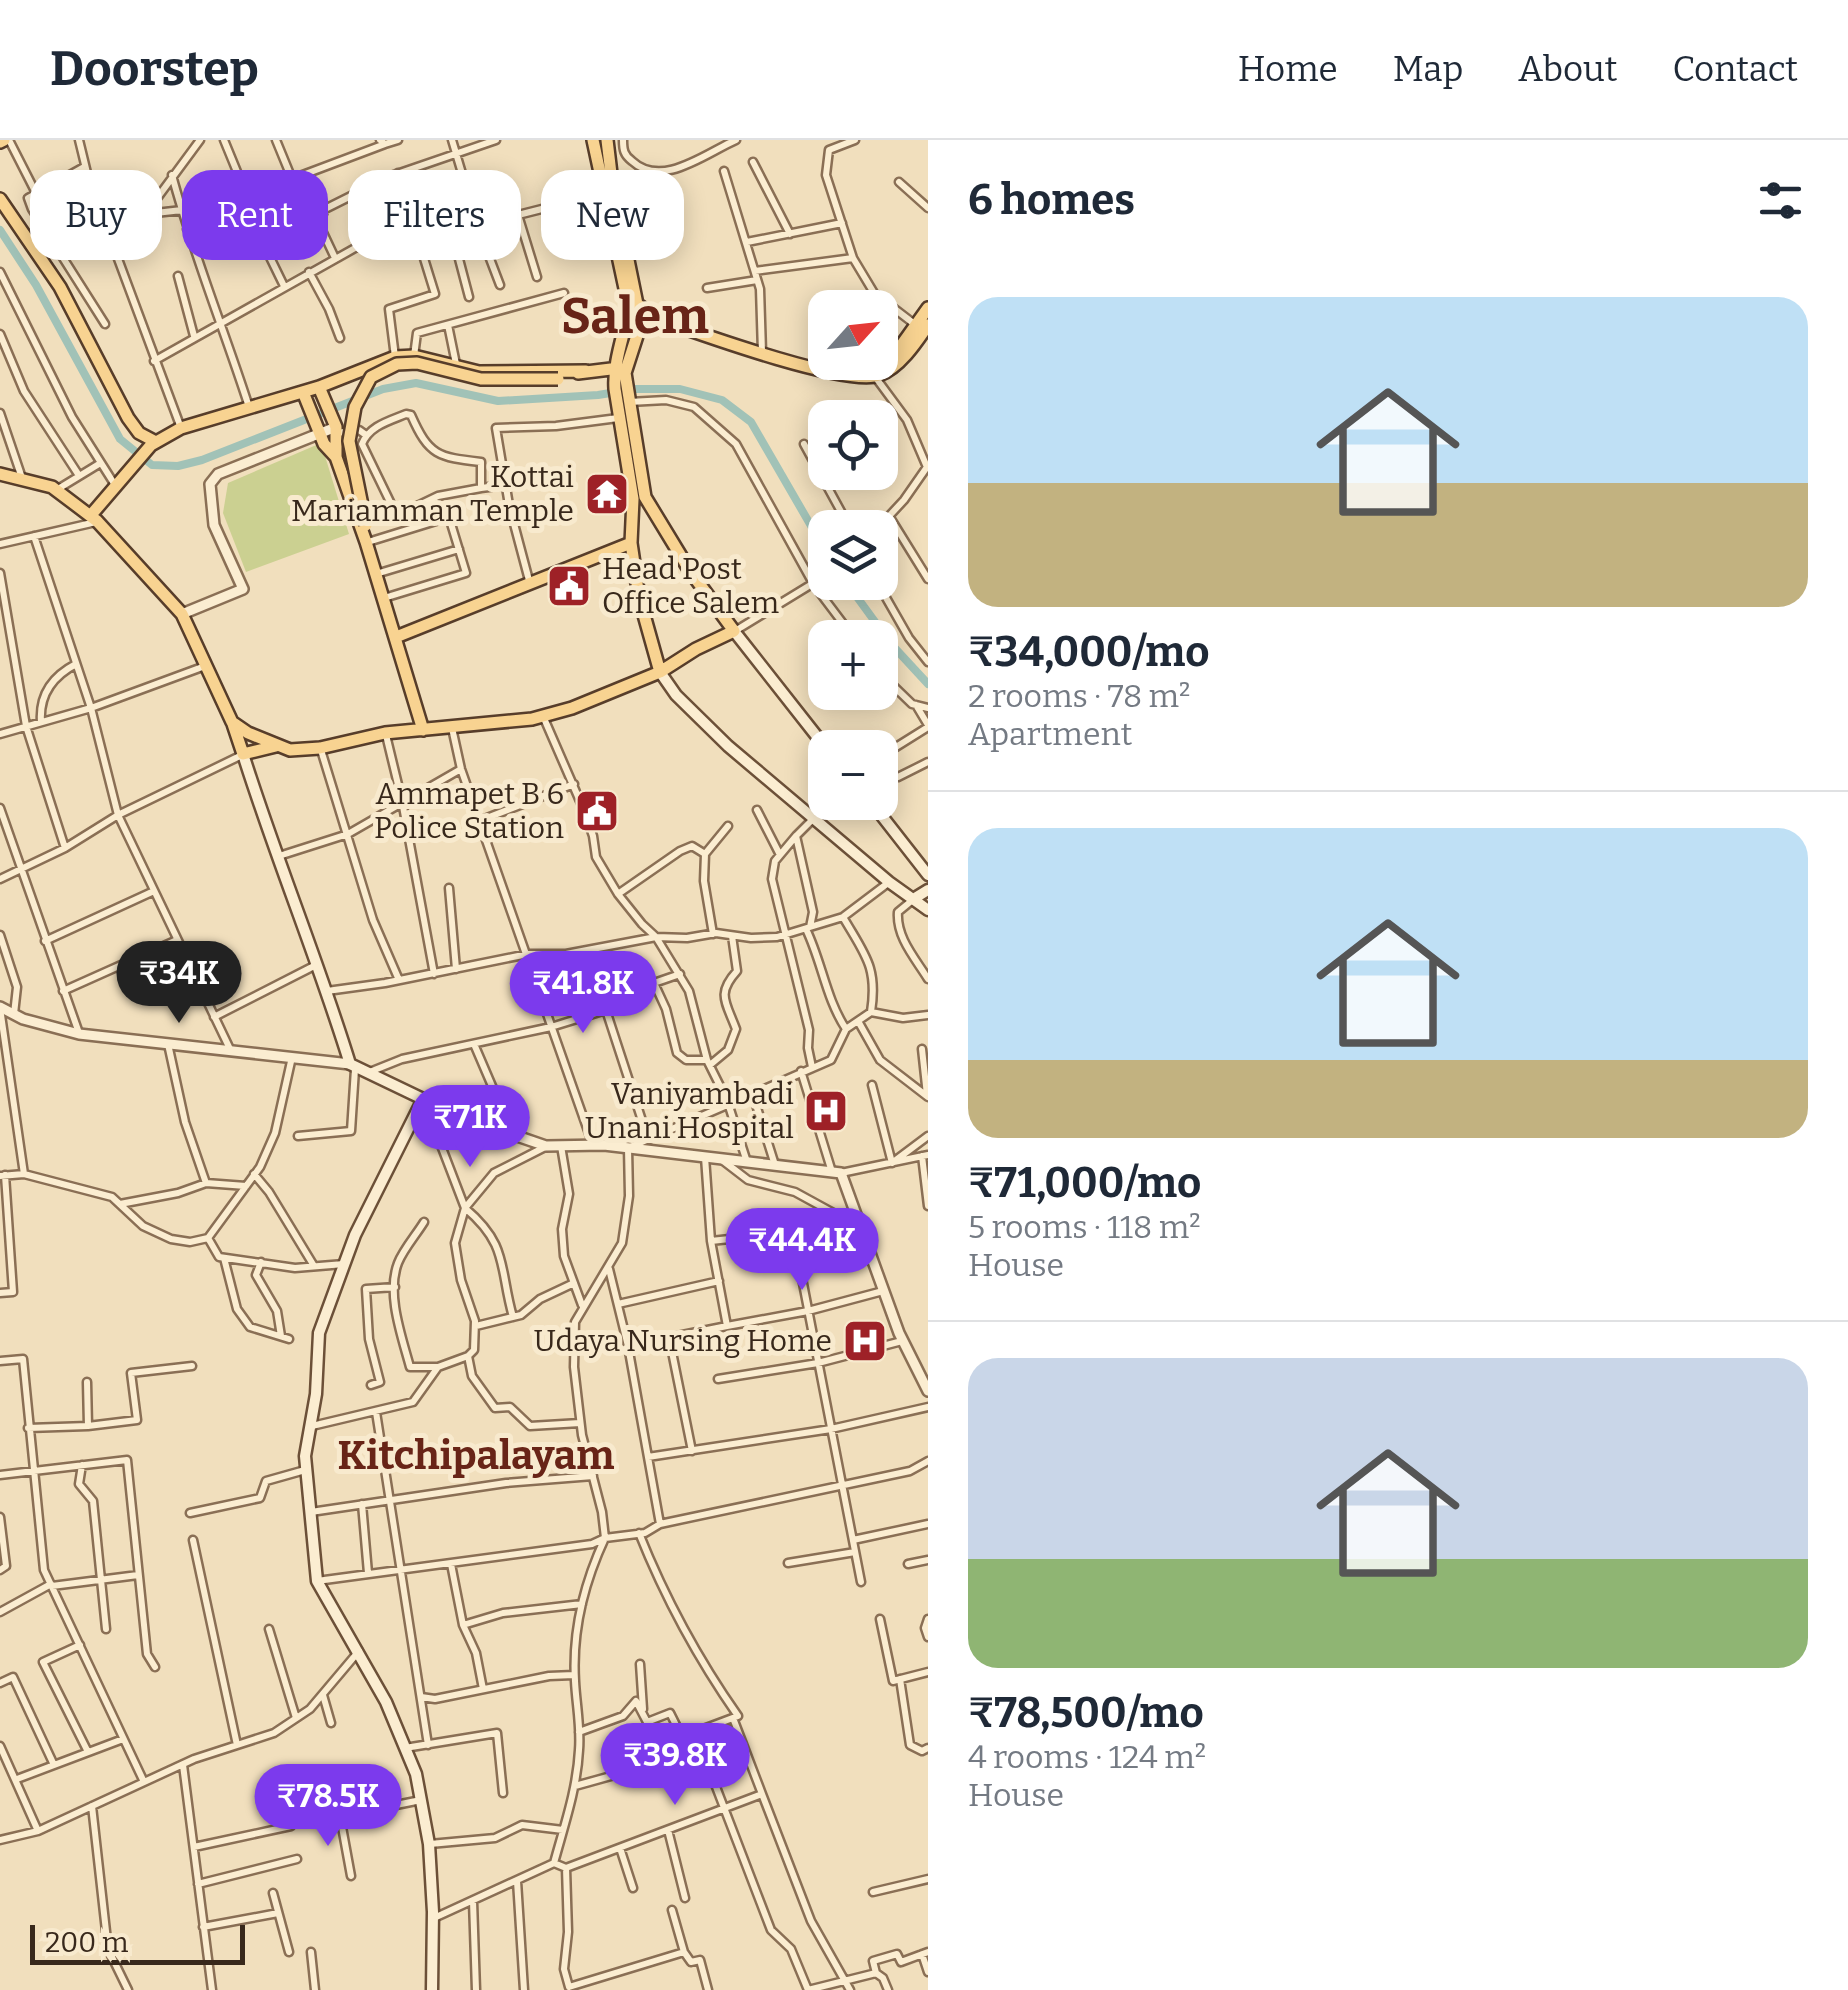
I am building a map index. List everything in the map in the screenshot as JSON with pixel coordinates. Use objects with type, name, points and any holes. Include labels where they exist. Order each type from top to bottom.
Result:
[{"type":"main road","points":[[594,140],[601,170]]},
{"type":"main road","points":[[607,140],[636,312],[622,369],[623,411],[639,498],[632,543],[639,596],[660,672],[676,694],[728,746],[808,813]]},
{"type":"main road","points":[[0,199],[60,287],[128,418],[154,444]]},
{"type":"main road","points":[[623,260],[636,312]]},
{"type":"main road","points":[[898,352],[923,327],[928,308]]},
{"type":"main road","points":[[636,312],[808,365]]},
{"type":"main road","points":[[94,518],[119,480],[154,444],[180,428],[304,395],[396,358],[414,356],[479,372],[557,374]]},
{"type":"main road","points":[[366,525],[348,441],[355,407],[371,377],[397,364],[417,363],[481,379],[622,369]]},
{"type":"main road","points":[[320,388],[335,427],[336,456],[423,730]]},
{"type":"main road","points":[[304,395],[324,444],[336,456]]},
{"type":"main road","points":[[0,474],[56,491],[94,518],[182,614],[232,722],[276,857],[357,1069],[423,1099],[355,1235],[318,1333],[306,1469],[318,1581],[360,1650],[416,1774],[429,1844],[432,1990]]},
{"type":"main road","points":[[639,498],[734,631],[812,730]]},
{"type":"main road","points":[[396,637],[632,543]]},
{"type":"main road","points":[[232,722],[290,750],[320,748],[385,733],[543,716],[660,672],[734,631]]},
{"type":"main road","points":[[243,754],[276,746]]},
{"type":"main road","points":[[816,820],[928,910]]},
{"type":"main road","points":[[885,820],[928,875]]},
{"type":"main road","points":[[914,898],[928,890]]},
{"type":"street","points":[[78,140],[85,170]]},
{"type":"street","points":[[162,190],[200,140]]},
{"type":"street","points":[[224,140],[235,170]]},
{"type":"street","points":[[276,140],[288,170]]},
{"type":"street","points":[[314,170],[382,142],[398,140]]},
{"type":"street","points":[[452,140],[461,170]]},
{"type":"street","points":[[406,170],[496,140]]},
{"type":"street","points":[[623,140],[623,152],[628,158],[642,170],[659,173],[736,140]]},
{"type":"street","points":[[855,140],[829,150],[826,175],[853,258],[874,293],[923,327]]},
{"type":"street","points":[[4,141],[30,183]]},
{"type":"street","points":[[753,162],[790,234]]},
{"type":"street","points":[[78,170],[84,167]]},
{"type":"street","points":[[724,170],[756,276],[762,352]]},
{"type":"street","points":[[162,213],[182,210],[172,175]]},
{"type":"street","points":[[899,182],[928,208]]},
{"type":"street","points":[[335,258],[319,224],[325,209],[348,198]]},
{"type":"street","points":[[747,242],[842,223]]},
{"type":"street","points":[[521,225],[537,277]]},
{"type":"street","points":[[154,360],[348,251]]},
{"type":"street","points":[[707,288],[853,258]]},
{"type":"street","points":[[64,260],[105,324]]},
{"type":"street","points":[[119,260],[180,428]]},
{"type":"street","points":[[199,260],[249,407]]},
{"type":"street","points":[[272,260],[284,286]]},
{"type":"street","points":[[396,358],[389,309],[436,294],[425,260]]},
{"type":"street","points":[[459,260],[469,297]]},
{"type":"street","points":[[490,260],[500,285]]},
{"type":"street","points":[[0,272],[72,417],[100,464],[119,480]]},
{"type":"street","points":[[309,272],[340,338]]},
{"type":"street","points":[[178,276],[194,336]]},
{"type":"street","points":[[414,356],[417,333],[564,292]]},
{"type":"street","points":[[448,325],[457,366]]},
{"type":"street","points":[[0,334],[24,391],[78,474]]},
{"type":"street","points":[[875,380],[907,420],[928,468],[894,510]]},
{"type":"street","points":[[530,584],[505,485],[496,428],[556,426],[666,400],[694,407],[736,444],[808,574]]},
{"type":"street","points":[[0,413],[23,480]]},
{"type":"street","points":[[480,488],[482,462],[434,453],[424,443],[411,415],[381,424],[366,434],[362,444],[365,454],[394,510],[411,509],[438,496],[505,485]]},
{"type":"street","points":[[182,614],[243,589],[214,526],[210,484],[218,474],[335,427],[366,434]]},
{"type":"street","points":[[804,444],[840,510]]},
{"type":"street","points":[[56,491],[100,464]]},
{"type":"street","points":[[0,544],[94,518]]},
{"type":"street","points":[[366,542],[449,518],[459,549],[466,573],[384,598]]},
{"type":"street","points":[[898,531],[928,579]]},
{"type":"street","points":[[34,536],[90,708],[118,815],[230,1048]]},
{"type":"street","points":[[376,574],[459,549]]},
{"type":"street","points":[[0,573],[26,726],[65,848]]},
{"type":"street","points":[[734,631],[808,588]]},
{"type":"street","points":[[825,600],[840,620]]},
{"type":"street","points":[[887,600],[928,662]]},
{"type":"street","points":[[41,722],[40,707],[56,674],[76,664]]},
{"type":"street","points":[[0,732],[90,708],[205,666]]},
{"type":"street","points":[[898,689],[916,705],[928,726],[898,745]]},
{"type":"street","points":[[916,705],[928,708]]},
{"type":"street","points":[[543,716],[574,784],[593,836],[596,857],[618,894],[656,936],[689,991],[708,1063],[728,1102],[748,1163]]},
{"type":"street","points":[[452,727],[461,768],[592,1145]]},
{"type":"street","points":[[385,733],[402,801],[434,974]]},
{"type":"street","points":[[320,748],[373,920],[399,980]]},
{"type":"street","points":[[0,879],[243,754]]},
{"type":"street","points":[[898,777],[928,762]]},
{"type":"street","points":[[276,857],[348,834],[461,768]]},
{"type":"street","points":[[479,820],[574,784]]},
{"type":"street","points":[[0,808],[79,1034]]},
{"type":"street","points":[[757,810],[780,855]]},
{"type":"street","points":[[812,820],[775,860],[772,879],[809,1030],[812,1066]]},
{"type":"street","points":[[714,934],[704,881],[705,854],[728,826]]},
{"type":"street","points":[[796,836],[812,912],[808,928],[832,1008],[846,1030]]},
{"type":"street","points":[[618,894],[680,851],[692,846],[705,854]]},
{"type":"street","points":[[328,991],[528,954],[600,950],[656,936],[785,935],[843,918],[889,882]]},
{"type":"street","points":[[449,888],[456,969]]},
{"type":"street","points":[[45,941],[154,890]]},
{"type":"street","points":[[914,898],[898,912],[897,922],[902,939],[928,979]]},
{"type":"street","points":[[843,918],[868,959],[875,981],[871,1012]]},
{"type":"street","points":[[0,934],[17,988],[14,1014]]},
{"type":"street","points":[[654,983],[666,1009],[677,1053],[686,1060],[708,1063],[728,1050],[736,1029],[723,995],[725,984],[737,971],[732,936]]},
{"type":"street","points":[[63,991],[177,940]]},
{"type":"street","points":[[600,950],[606,1010],[648,1139]]},
{"type":"street","points":[[214,1017],[317,965]]},
{"type":"street","points":[[0,1008],[79,1034],[230,1048],[357,1069],[550,1027],[606,1010],[654,983],[680,974]]},
{"type":"street","points":[[0,1008],[24,1174]]},
{"type":"street","points":[[628,1148],[831,1060],[846,1030],[871,1012],[903,1018],[928,1014]]},
{"type":"street","points":[[858,1021],[880,1060],[928,1096]]},
{"type":"street","points":[[168,1044],[185,1122],[206,1183]]},
{"type":"street","points":[[474,1044],[513,1135]]},
{"type":"street","points":[[922,1049],[928,1096]]},
{"type":"street","points":[[19,1300],[13,1292],[2,1175],[24,1174],[112,1197],[144,1226],[171,1239],[190,1242],[208,1238],[254,1174],[275,1133],[292,1057]]},
{"type":"street","points":[[298,1136],[351,1131],[357,1069]]},
{"type":"street","points":[[801,1071],[836,1173],[903,1341],[928,1391]]},
{"type":"street","points":[[872,1085],[892,1163]]},
{"type":"street","points":[[752,1092],[776,1167]]},
{"type":"street","points":[[0,1100],[13,1098]]},
{"type":"street","points":[[423,1099],[546,1146],[628,1148],[836,1173],[925,1156],[928,1206]]},
{"type":"street","points":[[423,1099],[465,1208],[478,1219],[502,1254],[513,1316]]},
{"type":"street","points":[[892,1163],[928,1136]]},
{"type":"street","points":[[424,1222],[398,1264],[394,1286],[398,1323],[410,1367],[438,1367],[474,1350],[475,1326],[461,1280],[456,1243],[465,1208],[494,1173],[546,1146]]},
{"type":"street","points":[[562,1146],[569,1194],[562,1229],[564,1256],[583,1306]]},
{"type":"street","points":[[433,1918],[554,1863],[575,1786],[577,1628],[589,1572],[605,1538],[580,1424],[574,1322],[622,1243],[628,1196],[628,1148]]},
{"type":"street","points":[[705,1157],[711,1241],[728,1326]]},
{"type":"street","points":[[722,1160],[748,1180],[796,1192],[859,1227]]},
{"type":"street","points":[[254,1174],[314,1266]]},
{"type":"street","points":[[120,1204],[178,1193],[206,1183],[246,1186]]},
{"type":"street","points":[[711,1241],[792,1232],[861,1582]]},
{"type":"street","points":[[208,1238],[219,1257],[224,1258],[295,1268],[345,1264]]},
{"type":"street","points":[[0,1243],[10,1242]]},
{"type":"street","points":[[224,1258],[237,1309],[250,1327],[285,1337],[277,1311],[256,1275],[261,1262]]},
{"type":"street","points":[[609,1268],[628,1346],[660,1524]]},
{"type":"street","points":[[618,1304],[719,1281]]},
{"type":"street","points":[[475,1326],[513,1316],[574,1283]]},
{"type":"street","points":[[370,1385],[380,1382],[369,1339],[366,1289],[394,1286]]},
{"type":"street","points":[[628,1346],[808,1311],[883,1291]]},
{"type":"street","points":[[0,1292],[13,1292]]},
{"type":"street","points":[[669,1338],[692,1451]]},
{"type":"street","points":[[718,1379],[818,1363],[903,1341]]},
{"type":"street","points":[[468,1356],[472,1376],[495,1408],[510,1407],[530,1426],[580,1424]]},
{"type":"street","points":[[0,1361],[23,1359],[44,1570],[144,1782]]},
{"type":"street","points":[[28,1428],[136,1420],[131,1372],[192,1366]]},
{"type":"street","points":[[310,1426],[412,1402],[438,1367]]},
{"type":"street","points":[[87,1382],[88,1426]]},
{"type":"street","points":[[648,1457],[831,1429],[928,1408]]},
{"type":"street","points":[[376,1412],[428,1744]]},
{"type":"street","points":[[0,1475],[127,1460],[147,1654],[155,1667]]},
{"type":"street","points":[[318,1581],[592,1544],[605,1538],[639,1534],[660,1524],[910,1471],[928,1461]]},
{"type":"street","points":[[82,1465],[79,1484],[93,1501],[106,1629]]},
{"type":"street","points":[[190,1513],[260,1498],[266,1481],[306,1469]]},
{"type":"street","points":[[310,1512],[506,1483],[593,1476]]},
{"type":"street","points":[[362,1504],[368,1572]]},
{"type":"street","points":[[0,1518],[6,1566],[0,1570]]},
{"type":"street","points":[[853,1540],[928,1524]]},
{"type":"street","points":[[578,1732],[622,1716],[636,1701],[647,1722],[670,1713],[682,1737],[738,1716],[699,1660],[639,1534]]},
{"type":"street","points":[[193,1540],[238,1745]]},
{"type":"street","points":[[788,1562],[855,1552]]},
{"type":"street","points":[[908,1564],[928,1560]]},
{"type":"street","points":[[450,1564],[463,1625],[476,1654],[483,1689]]},
{"type":"street","points":[[0,1612],[51,1585],[138,1575]]},
{"type":"street","points":[[463,1625],[502,1613],[582,1604]]},
{"type":"street","points":[[880,1618],[892,1682],[928,1672]]},
{"type":"street","points":[[928,1619],[928,1637]]},
{"type":"street","points":[[269,1628],[296,1718]]},
{"type":"street","points":[[80,1645],[43,1662],[88,1752]]},
{"type":"street","points":[[0,1840],[38,1831],[183,1764],[274,1733],[323,1694],[360,1650]]},
{"type":"street","points":[[640,1664],[644,1716]]},
{"type":"street","points":[[421,1697],[435,1699],[549,1676],[574,1675]]},
{"type":"street","points":[[0,1682],[12,1677],[54,1765]]},
{"type":"street","points":[[900,1680],[910,1745],[928,1748]]},
{"type":"street","points":[[323,1694],[331,1723]]},
{"type":"street","points":[[732,1718],[811,1921],[850,1990]]},
{"type":"street","points":[[405,1748],[497,1734],[503,1793]]},
{"type":"street","points":[[17,1779],[124,1738]]},
{"type":"street","points":[[575,1786],[629,1771],[698,1740],[771,1930],[791,1949],[808,1990],[876,1974],[883,1978],[888,1990]]},
{"type":"street","points":[[0,1746],[38,1831]]},
{"type":"street","points":[[183,1764],[212,1990]]},
{"type":"street","points":[[554,1863],[566,1868],[762,1794]]},
{"type":"street","points":[[350,1876],[336,1817],[420,1800]]},
{"type":"street","points":[[92,1806],[108,1949],[128,1990]]},
{"type":"street","points":[[429,1844],[495,1838],[522,1825],[563,1830]]},
{"type":"street","points":[[194,1847],[290,1826]]},
{"type":"street","points":[[668,1830],[686,1898]]},
{"type":"street","points":[[620,1848],[633,1888]]},
{"type":"street","points":[[198,1884],[297,1859]]},
{"type":"street","points":[[566,1868],[568,1932],[564,1970],[569,1988],[684,1952]]},
{"type":"street","points":[[873,1892],[928,1880]]},
{"type":"street","points":[[517,1882],[524,1990]]},
{"type":"street","points":[[273,1892],[289,1952]]},
{"type":"street","points":[[473,1901],[476,1990]]},
{"type":"street","points":[[672,1910],[684,1952],[691,1962],[700,1960],[708,1990]]},
{"type":"street","points":[[203,1928],[278,1913]]},
{"type":"street","points":[[312,1952],[315,1990]]},
{"type":"street","points":[[876,1974],[873,1961],[897,1954],[901,1962],[925,1953],[928,1972]]},
{"type":"green space","points":[[321,443],[349,534],[246,572],[223,513],[228,483]]},
{"type":"waterway","points":[[0,230],[36,285],[120,439],[152,465],[178,466],[202,460],[383,389],[416,383],[498,401],[680,389],[722,400],[751,422],[808,521]]},
{"type":"waterway","points":[[859,600],[892,645],[928,684]]},
{"type":"place","name":"Kottai Mariamman Temple","points":[[607,494]]},
{"type":"place","name":"Head Post Office Salem","points":[[569,586]]},
{"type":"place","name":"Ammapet B 6 Police Station","points":[[597,811]]},
{"type":"place","name":"Vaniyambadi Unani Hospital","points":[[826,1111]]},
{"type":"place","name":"Udaya Nursing Home","points":[[865,1341]]},
{"type":"district","name":"Salem","points":[[635,315]]},
{"type":"district","name":"Kitchipalayam","points":[[476,1455]]}]
